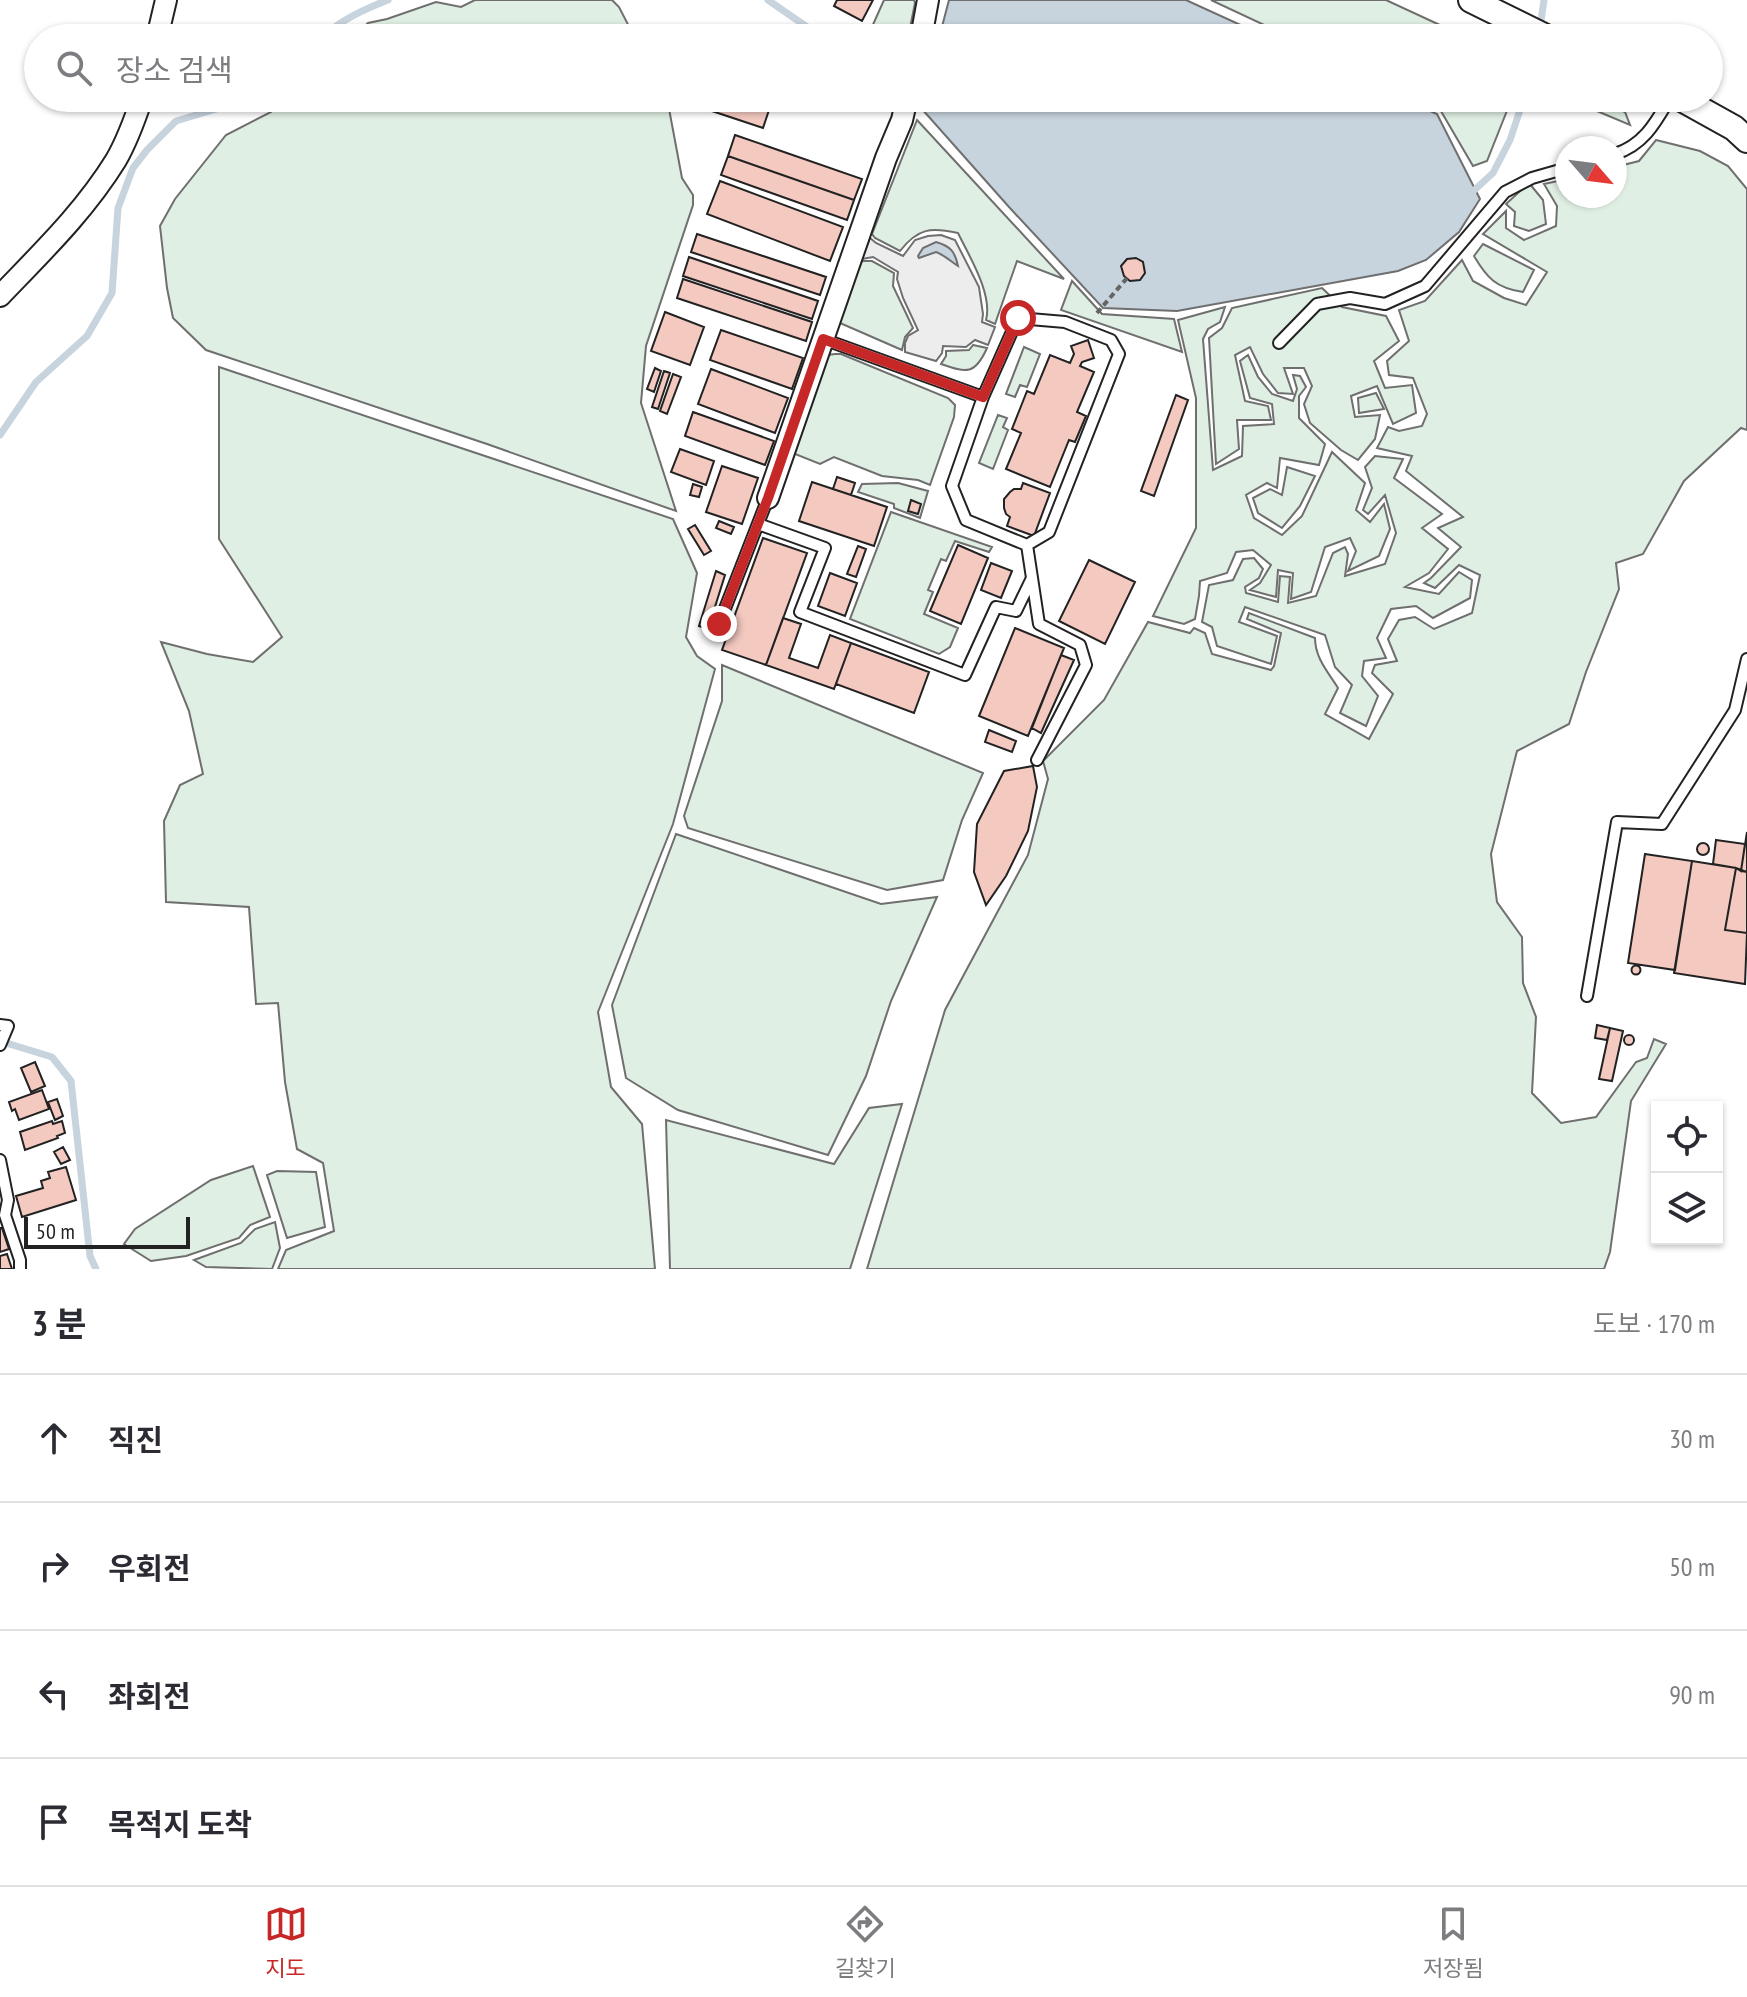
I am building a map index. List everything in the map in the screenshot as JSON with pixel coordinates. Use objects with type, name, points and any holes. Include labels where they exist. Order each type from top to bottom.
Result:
[{"type":"street","points":[[924,24],[928,0]]},
{"type":"street","points":[[1471,0],[1517,24]]},
{"type":"street","points":[[0,296],[90,198],[117,158],[137,112]]},
{"type":"street","points":[[768,498],[904,112]]},
{"type":"street","points":[[1705,112],[1734,128],[1747,140]]},
{"type":"lane","points":[[1627,149],[1650,132],[1662,112]]},
{"type":"lane","points":[[1279,343],[1317,304],[1350,298],[1385,304],[1425,286],[1505,192],[1532,178],[1555,171]]},
{"type":"lane","points":[[1018,318],[1065,322],[1111,340],[1119,354],[1049,532],[1027,545],[966,520],[952,486],[983,397],[1018,318]]},
{"type":"lane","points":[[823,339],[983,397]]},
{"type":"lane","points":[[719,624],[768,498]]},
{"type":"lane","points":[[758,524],[825,548],[800,612],[965,675],[996,607],[1016,611],[1032,578]]},
{"type":"lane","points":[[1027,545],[1039,624],[1080,645],[1086,665],[1037,760]]},
{"type":"lane","points":[[1587,996],[1617,822],[1662,824],[1735,710],[1747,659]]},
{"type":"lane","points":[[0,1045],[4,1026]]},
{"type":"lane","points":[[0,1160],[8,1200],[5,1215],[20,1260],[20,1269]]},
{"type":"path","points":[[1097,313],[1127,278]]},
{"type":"green space","points":[[475,0],[612,0],[628,24],[367,24],[436,2],[461,7]]},
{"type":"green space","points":[[884,0],[914,0],[911,24],[873,24]]},
{"type":"green space","points":[[1211,0],[1386,0],[1438,24],[1262,24]]},
{"type":"green space","points":[[271,112],[670,112],[682,178],[693,195],[693,205],[646,346],[641,403],[676,511],[206,350],[173,318],[160,226],[175,199],[226,135]]},
{"type":"green space","points":[[1442,112],[1506,112],[1487,161],[1473,166]]},
{"type":"green space","points":[[1599,112],[1625,112],[1630,125]]},
{"type":"green space","points":[[917,120],[1064,279],[1017,261],[995,324],[986,320],[983,287],[958,233],[926,231],[900,251],[872,234]]},
{"type":"green space","points":[[1656,140],[1700,151],[1728,166],[1747,189],[1747,430],[1741,428],[1684,481],[1643,554],[1616,563],[1619,589],[1569,724],[1517,751],[1491,854],[1497,902],[1522,937],[1523,983],[1536,1017],[1532,1093],[1561,1123],[1596,1117],[1636,1062],[1647,1058],[1654,1039],[1666,1044],[1631,1101],[1610,1252],[1604,1269],[867,1269],[945,1010],[1028,855],[1048,779],[1043,761],[1104,700],[1148,622],[1190,633],[1194,628],[1205,633],[1212,654],[1271,670],[1281,633],[1247,619],[1249,613],[1315,638],[1320,658],[1338,688],[1325,714],[1369,739],[1393,694],[1372,673],[1375,665],[1397,661],[1388,639],[1399,620],[1415,617],[1434,629],[1472,613],[1480,575],[1459,565],[1435,588],[1424,583],[1461,547],[1438,528],[1463,517],[1406,471],[1412,456],[1377,448],[1388,427],[1399,431],[1422,426],[1427,414],[1413,378],[1389,375],[1387,361],[1409,341],[1399,310],[1425,301],[1462,260],[1473,281],[1504,298],[1526,305],[1547,272],[1483,234],[1506,211],[1506,228],[1524,240],[1556,226],[1557,208],[1627,208],[1627,164],[1639,161]]},
{"type":"green space","points":[[1555,182],[1555,203],[1544,184]]},
{"type":"green space","points":[[1529,183],[1543,200],[1546,224],[1529,231],[1514,226],[1515,212],[1506,204]]},
{"type":"green space","points":[[1483,244],[1534,270],[1523,292],[1499,285],[1483,270],[1474,256]]},
{"type":"green space","points":[[862,261],[872,261],[894,273],[893,286],[913,328],[905,337],[902,350],[840,323],[838,316]]},
{"type":"green space","points":[[1072,281],[1102,314],[1174,319],[1182,352],[1061,310]]},
{"type":"green space","points":[[1322,288],[1342,307],[1386,316],[1399,341],[1374,361],[1385,388],[1412,385],[1416,413],[1393,424],[1377,386],[1351,396],[1355,417],[1380,415],[1375,439],[1358,460],[1341,450],[1310,423],[1304,404],[1312,386],[1304,368],[1284,368],[1293,394],[1278,393],[1263,374],[1250,347],[1235,355],[1245,401],[1268,406],[1271,420],[1237,420],[1239,449],[1216,464],[1209,338],[1222,328],[1232,308]]},
{"type":"green space","points":[[1225,307],[1220,322],[1208,329],[1203,339],[1213,470],[1242,456],[1243,426],[1274,424],[1272,404],[1250,398],[1240,361],[1248,355],[1258,377],[1272,394],[1293,401],[1297,389],[1293,375],[1300,376],[1306,387],[1299,396],[1299,418],[1325,444],[1319,465],[1280,458],[1277,488],[1267,483],[1246,495],[1254,518],[1282,535],[1302,516],[1332,452],[1365,483],[1356,510],[1370,522],[1384,504],[1390,529],[1379,556],[1348,571],[1356,551],[1350,538],[1325,547],[1311,592],[1291,599],[1293,573],[1278,570],[1276,597],[1250,590],[1260,583],[1271,565],[1253,550],[1236,552],[1227,573],[1200,581],[1195,619],[1184,624],[1153,616],[1196,528],[1196,398],[1178,320]]},
{"type":"green space","points":[[973,345],[987,348],[978,363],[969,370],[941,364],[946,351],[969,350]]},
{"type":"green space","points":[[1024,347],[1040,354],[1027,387],[1020,385],[1015,397],[1006,394]]},
{"type":"green space","points":[[841,354],[948,398],[955,405],[954,417],[930,485],[918,480],[882,476],[834,457],[820,464],[790,452],[828,355]]},
{"type":"green space","points":[[219,367],[673,519],[697,573],[686,637],[697,656],[715,669],[673,824],[598,1012],[611,1087],[642,1124],[655,1269],[278,1269],[286,1250],[334,1231],[323,1163],[297,1149],[285,1082],[278,1003],[256,1004],[249,907],[166,902],[164,821],[180,785],[203,774],[189,711],[161,642],[253,662],[282,637],[219,539]]},
{"type":"green space","points":[[1376,393],[1384,409],[1359,413],[1358,398]]},
{"type":"green space","points":[[998,415],[1007,418],[1003,427],[1008,430],[993,469],[979,463]]},
{"type":"green space","points":[[1375,456],[1403,459],[1394,478],[1442,514],[1422,528],[1448,549],[1429,573],[1405,587],[1439,594],[1459,572],[1472,580],[1470,598],[1433,618],[1416,606],[1391,609],[1377,638],[1386,658],[1364,661],[1362,676],[1378,696],[1366,726],[1340,713],[1352,685],[1335,667],[1325,635],[1245,607],[1239,622],[1277,636],[1271,664],[1217,646],[1212,627],[1202,622],[1209,585],[1233,580],[1243,559],[1254,558],[1263,569],[1259,578],[1245,587],[1246,593],[1278,602],[1280,576],[1290,577],[1288,603],[1316,596],[1333,553],[1345,547],[1348,554],[1345,576],[1385,564],[1396,533],[1385,495],[1368,514],[1363,510],[1372,488],[1365,467]]},
{"type":"green space","points":[[1287,467],[1315,476],[1300,506],[1282,528],[1258,513],[1253,498],[1270,489],[1282,495]]},
{"type":"green space","points":[[898,483],[928,491],[920,518],[894,508],[894,504],[858,492],[862,484]]},
{"type":"green space","points":[[891,512],[992,547],[989,552],[955,541],[946,561],[941,559],[928,590],[933,592],[924,614],[958,628],[950,647],[939,654],[850,619]]},
{"type":"green space","points":[[722,665],[983,773],[962,820],[943,880],[887,890],[688,828],[684,816],[722,701]]},
{"type":"green space","points":[[676,834],[881,904],[937,897],[891,1001],[866,1076],[828,1155],[678,1110],[626,1078],[612,1005]]},
{"type":"green space","points":[[902,1104],[850,1269],[670,1269],[666,1120],[834,1164],[869,1108]]},
{"type":"green space","points":[[253,1166],[270,1217],[250,1225],[239,1238],[186,1256],[151,1261],[124,1244],[135,1229],[211,1180]]},
{"type":"green space","points":[[277,1171],[316,1172],[325,1227],[287,1238],[267,1175]]},
{"type":"green space","points":[[275,1222],[280,1248],[272,1269],[206,1267],[194,1260],[241,1243],[255,1229]]},
{"type":"shaded area","points":[[949,0],[1186,0],[1238,24],[943,24]]},
{"type":"shaded area","points":[[925,112],[1432,112],[1437,114],[1480,199],[1459,232],[1426,260],[1398,271],[1177,311],[1103,308]]},
{"type":"shaded area","points":[[941,235],[955,240],[979,287],[982,322],[995,327],[988,345],[975,340],[966,347],[943,346],[936,361],[905,352],[908,336],[918,330],[903,298],[898,272],[873,257],[862,259],[870,238],[903,256],[915,240]]},
{"type":"shaded area","points":[[936,242],[951,250],[958,266],[936,252],[919,258],[923,248]]},
{"type":"building","points":[[837,0],[873,0],[862,21],[834,6]]},
{"type":"building","points":[[715,112],[768,112],[763,128]]},
{"type":"building","points":[[735,135],[862,179],[854,200],[728,156]]},
{"type":"building","points":[[728,156],[854,200],[847,220],[721,175]]},
{"type":"building","points":[[720,181],[843,227],[830,261],[707,214]]},
{"type":"building","points":[[697,234],[826,277],[820,295],[691,252]]},
{"type":"building","points":[[689,257],[818,301],[812,319],[683,276]]},
{"type":"building","points":[[1136,258],[1143,262],[1145,273],[1140,280],[1130,281],[1124,276],[1121,266],[1127,259]]},
{"type":"building","points":[[683,279],[812,322],[806,341],[677,298]]},
{"type":"building","points":[[665,312],[704,327],[690,365],[651,351]]},
{"type":"building","points":[[721,330],[803,358],[792,389],[710,360]]},
{"type":"building","points":[[1088,340],[1094,358],[1082,362],[1080,366],[1094,372],[1077,412],[1086,416],[1075,442],[1069,440],[1050,487],[1006,469],[1021,433],[1012,429],[1027,391],[1034,394],[1050,355],[1070,363],[1074,354],[1071,346]]},
{"type":"building","points":[[655,368],[661,371],[654,392],[647,389]]},
{"type":"building","points":[[711,369],[788,398],[775,433],[698,404]]},
{"type":"building","points":[[664,371],[670,373],[658,409],[652,407]]},
{"type":"building","points":[[673,374],[681,377],[667,414],[660,411]]},
{"type":"building","points":[[1176,395],[1188,400],[1154,496],[1141,491]]},
{"type":"building","points":[[693,412],[774,441],[765,465],[685,436]]},
{"type":"building","points":[[680,449],[714,461],[706,485],[671,472]]},
{"type":"building","points":[[722,466],[758,478],[742,524],[706,512]]},
{"type":"building","points":[[837,477],[855,483],[851,495],[833,489]]},
{"type":"building","points":[[812,482],[887,507],[874,546],[799,521]]},
{"type":"building","points":[[1023,483],[1050,493],[1034,536],[1007,526],[1010,517],[1004,508],[1004,499],[1014,489],[1021,489]]},
{"type":"building","points":[[693,484],[702,487],[699,497],[690,495]]},
{"type":"building","points":[[911,500],[921,504],[918,514],[908,511]]},
{"type":"building","points":[[719,521],[734,527],[731,534],[716,528]]},
{"type":"building","points":[[695,525],[711,551],[704,555],[688,529]]},
{"type":"building","points":[[763,538],[807,553],[766,665],[722,650]]},
{"type":"building","points":[[958,545],[988,558],[961,624],[930,611]]},
{"type":"building","points":[[858,546],[866,549],[856,577],[847,574]]},
{"type":"building","points":[[1089,560],[1135,582],[1105,644],[1059,621]]},
{"type":"building","points":[[991,563],[1012,571],[1001,598],[981,590]]},
{"type":"building","points":[[716,571],[725,575],[708,629],[699,626]]},
{"type":"building","points":[[830,573],[857,583],[845,616],[818,606]]},
{"type":"building","points":[[783,618],[801,624],[789,658],[818,668],[830,635],[851,643],[834,689],[766,665]]},
{"type":"building","points":[[1015,628],[1064,648],[1028,736],[979,716]]},
{"type":"building","points":[[851,643],[929,672],[914,713],[836,684]]},
{"type":"building","points":[[1061,655],[1074,660],[1041,733],[1032,728]]},
{"type":"building","points":[[989,730],[1016,741],[1012,752],[985,742]]},
{"type":"building","points":[[1033,766],[1037,787],[1028,831],[1006,876],[986,905],[974,872],[977,824],[1004,771]]},
{"type":"building","points":[[1747,832],[1747,872],[1741,871]]},
{"type":"building","points":[[1716,840],[1745,844],[1741,871],[1713,864]]},
{"type":"building","points":[[1703,843],[1709,849],[1703,855],[1697,849]]},
{"type":"building","points":[[1645,854],[1692,861],[1675,970],[1628,963]]},
{"type":"building","points":[[1692,861],[1736,868],[1725,930],[1747,933],[1745,984],[1674,973]]},
{"type":"building","points":[[1736,868],[1747,872],[1747,933],[1725,930]]},
{"type":"building","points":[[1636,965],[1641,970],[1636,975],[1631,970]]},
{"type":"building","points":[[1597,1025],[1610,1028],[1607,1040],[1595,1038]]},
{"type":"building","points":[[1610,1028],[1623,1031],[1612,1081],[1599,1079]]},
{"type":"building","points":[[1629,1035],[1634,1040],[1629,1045],[1624,1040]]},
{"type":"building","points":[[35,1062],[45,1086],[31,1092],[21,1068]]},
{"type":"building","points":[[42,1090],[49,1109],[19,1120],[9,1102]]},
{"type":"building","points":[[57,1099],[63,1116],[55,1120],[48,1102]]},
{"type":"building","points":[[52,1121],[53,1124],[62,1121],[65,1133],[25,1150],[20,1132]]},
{"type":"building","points":[[63,1147],[70,1160],[61,1164],[54,1152]]},
{"type":"building","points":[[66,1167],[76,1200],[22,1217],[16,1196],[43,1188],[41,1181],[50,1178],[48,1172]]},
{"type":"building","points":[[0,1228],[9,1249],[0,1252]]},
{"type":"building","points":[[7,1254],[12,1269],[0,1269],[0,1256]]},
{"type":"waterway","points":[[340,24],[388,0]]},
{"type":"waterway","points":[[768,0],[803,24]]},
{"type":"waterway","points":[[1541,24],[1544,0]]},
{"type":"waterway","points":[[0,435],[36,382],[87,336],[112,293],[118,208],[133,168],[176,121],[206,112]]},
{"type":"waterway","points":[[1469,195],[1493,173],[1510,140],[1519,112]]},
{"type":"waterway","points":[[0,1041],[52,1057],[71,1081],[90,1256],[96,1269]]},
{"type":"route","points":[[719,624],[768,498],[823,339],[983,397],[1018,318]]}]
